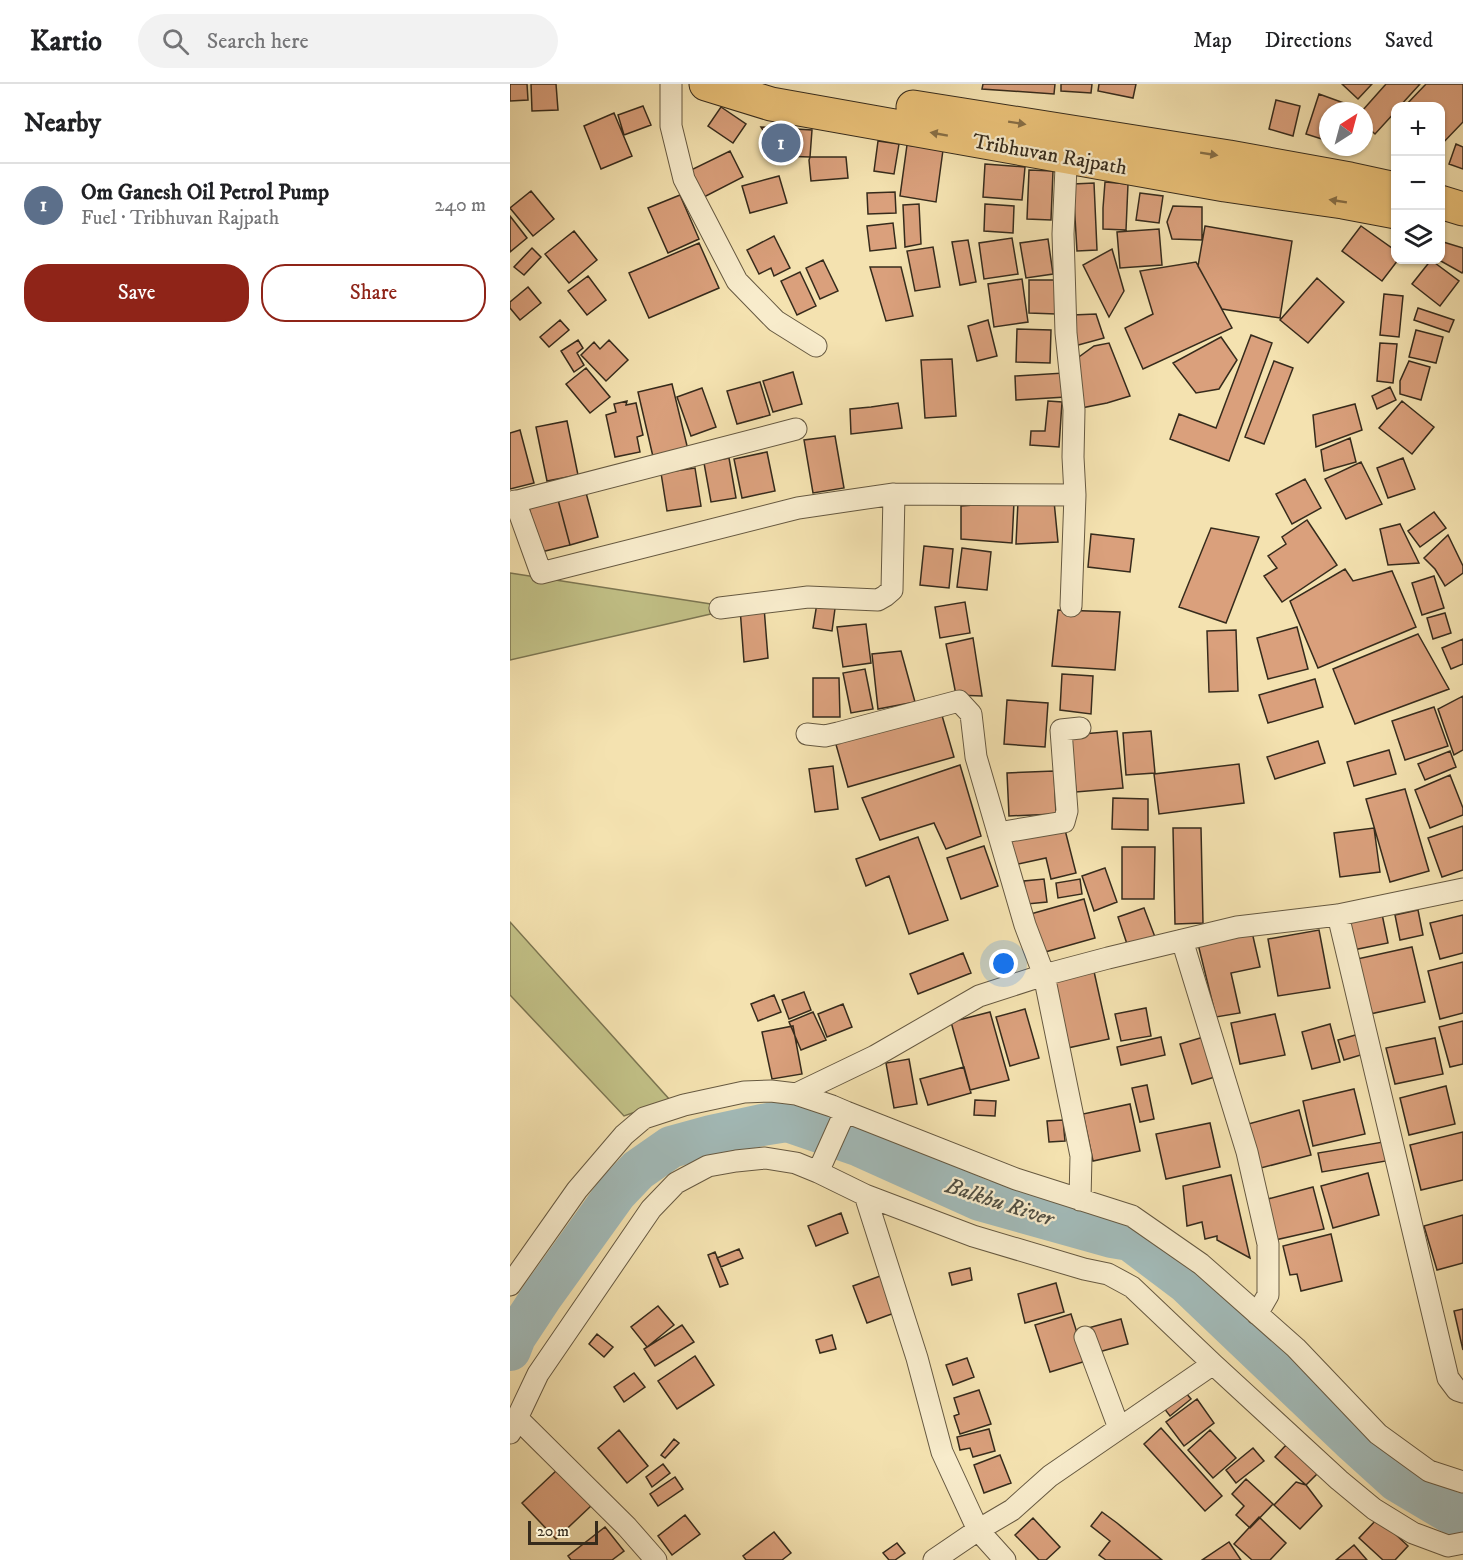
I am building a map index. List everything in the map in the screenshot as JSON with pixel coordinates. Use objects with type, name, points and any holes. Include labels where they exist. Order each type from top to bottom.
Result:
[{"type":"highway","name":"Tribhuvan Rajpath","points":[[706,84],[771,104],[1067,144],[1273,165],[1391,188]]},
{"type":"highway","name":"Tribhuvan Rajpath","points":[[772,84],[1067,144],[1225,185],[1391,211]]},
{"type":"highway","points":[[1445,204],[1463,209]]},
{"type":"highway","points":[[1445,214],[1463,215]]},
{"type":"street","points":[[671,84],[671,126],[684,179],[737,280],[776,321],[816,346]]},
{"type":"street","points":[[1067,144],[1063,234],[1066,333],[1074,410],[1075,495],[1071,606]]},
{"type":"street","points":[[796,429],[513,502],[542,573],[798,507],[894,494],[1075,495]]},
{"type":"street","points":[[720,608],[808,597],[878,600],[885,596],[892,590],[894,494]]},
{"type":"street","points":[[807,734],[825,736],[838,734],[959,700],[971,714],[976,757],[1025,925],[1044,975],[1081,1156],[1080,1200]]},
{"type":"street","points":[[998,832],[1064,822],[1067,811],[1061,730],[1080,728]]},
{"type":"street","points":[[796,1094],[875,1056],[979,996],[1044,975],[1237,927],[1338,915],[1463,889]]},
{"type":"street","points":[[1338,915],[1448,1378],[1457,1390],[1463,1392]]},
{"type":"street","points":[[1182,940],[1247,1152],[1268,1244],[1268,1295],[1257,1314]]},
{"type":"street","points":[[510,1285],[577,1190],[624,1135],[644,1118],[684,1105],[744,1092],[771,1091],[796,1094],[832,1106],[843,1117],[1016,1179],[1132,1216],[1200,1264],[1296,1348],[1378,1434],[1428,1471],[1463,1482]]},
{"type":"street","points":[[822,1164],[843,1117]]},
{"type":"street","points":[[656,1560],[627,1527],[513,1426],[538,1374],[651,1209],[676,1183],[708,1166],[765,1158],[822,1164],[865,1195],[973,1236],[1108,1274],[1132,1287],[1339,1480],[1374,1509],[1413,1533],[1448,1546],[1463,1543]]},
{"type":"street","points":[[865,1195],[917,1358],[942,1452],[978,1530],[1005,1560]]},
{"type":"street","points":[[1085,1337],[1119,1428]]},
{"type":"street","points":[[934,1560],[1012,1509],[1050,1476],[1213,1364]]},
{"type":"shaded area","points":[[510,573],[737,608],[510,660]]},
{"type":"shaded area","points":[[510,922],[670,1100],[624,1116],[510,995]]},
{"type":"building","points":[[510,84],[527,84],[528,100],[510,101]]},
{"type":"building","points":[[531,84],[556,84],[558,110],[532,111]]},
{"type":"building","points":[[983,84],[1055,84],[1054,94],[982,89]]},
{"type":"building","points":[[1061,84],[1092,84],[1091,93],[1061,91]]},
{"type":"building","points":[[1099,84],[1136,84],[1133,98],[1098,91]]},
{"type":"building","points":[[1342,84],[1372,84],[1358,99]]},
{"type":"building","points":[[1386,84],[1420,84],[1404,102],[1391,102],[1391,116],[1375,134],[1373,132],[1373,102],[1370,102]]},
{"type":"building","points":[[1426,84],[1463,84],[1463,122],[1445,141],[1445,102],[1409,102]]},
{"type":"building","points":[[1319,94],[1341,102],[1319,102],[1319,138],[1306,134]]},
{"type":"building","points":[[1276,100],[1300,106],[1293,136],[1269,129]]},
{"type":"building","points":[[643,106],[651,125],[624,135],[618,115]]},
{"type":"building","points":[[721,107],[746,124],[733,143],[708,126]]},
{"type":"building","points":[[614,113],[632,156],[601,169],[584,126]]},
{"type":"building","points":[[761,127],[812,130],[810,157],[780,156]]},
{"type":"building","points":[[878,141],[899,144],[894,174],[874,171]]},
{"type":"building","points":[[1456,144],[1463,147],[1463,169],[1449,164]]},
{"type":"building","points":[[907,145],[943,150],[936,202],[900,196]]},
{"type":"building","points":[[730,151],[743,177],[704,197],[691,170]]},
{"type":"building","points":[[810,157],[846,157],[848,178],[811,181]]},
{"type":"building","points":[[985,164],[1025,167],[1022,200],[983,197]]},
{"type":"building","points":[[1029,170],[1053,171],[1051,220],[1027,219]]},
{"type":"building","points":[[779,176],[787,203],[750,213],[742,186]]},
{"type":"building","points":[[1105,182],[1128,184],[1126,230],[1103,229]]},
{"type":"building","points":[[1094,183],[1097,250],[1077,251],[1073,184]]},
{"type":"building","points":[[531,191],[554,219],[533,236],[510,208]]},
{"type":"building","points":[[895,192],[896,213],[868,214],[867,193]]},
{"type":"building","points":[[1140,193],[1163,196],[1159,223],[1136,220]]},
{"type":"building","points":[[680,195],[699,239],[668,253],[648,208]]},
{"type":"building","points":[[919,204],[921,244],[905,247],[903,205]]},
{"type":"building","points":[[985,204],[1014,206],[1013,233],[984,231]]},
{"type":"building","points":[[1173,206],[1202,207],[1202,240],[1172,239],[1167,222]]},
{"type":"building","points":[[510,216],[527,238],[510,252]]},
{"type":"building","points":[[893,223],[896,248],[870,251],[867,226]]},
{"type":"building","points":[[1205,226],[1292,241],[1280,318],[1222,309],[1198,266]]},
{"type":"building","points":[[1361,226],[1391,247],[1391,264],[1395,264],[1382,281],[1342,251]]},
{"type":"building","points":[[1159,229],[1162,265],[1120,268],[1117,232]]},
{"type":"building","points":[[574,231],[597,260],[569,283],[545,254]]},
{"type":"building","points":[[774,236],[790,268],[774,276],[771,268],[759,274],[747,250]]},
{"type":"building","points":[[1012,238],[1018,274],[984,279],[979,243]]},
{"type":"building","points":[[1048,239],[1053,274],[1026,278],[1020,243]]},
{"type":"building","points":[[968,240],[976,282],[960,285],[952,242]]},
{"type":"building","points":[[699,243],[719,288],[649,318],[629,273]]},
{"type":"building","points":[[1445,243],[1463,248],[1462,273],[1445,263]]},
{"type":"building","points":[[933,247],[940,287],[915,291],[907,251]]},
{"type":"building","points":[[532,248],[541,257],[524,275],[514,267]]},
{"type":"building","points":[[1112,249],[1124,291],[1109,317],[1083,265]]},
{"type":"building","points":[[823,260],[838,291],[820,299],[806,268]]},
{"type":"building","points":[[1196,262],[1232,328],[1143,369],[1125,328],[1153,314],[1140,271]]},
{"type":"building","points":[[1428,264],[1436,264],[1459,281],[1440,306],[1412,284]]},
{"type":"building","points":[[870,267],[901,267],[913,316],[886,321]]},
{"type":"building","points":[[800,272],[816,306],[797,315],[781,281]]},
{"type":"building","points":[[588,276],[606,300],[587,315],[568,291]]},
{"type":"building","points":[[1317,278],[1344,302],[1308,343],[1280,320]]},
{"type":"building","points":[[1022,279],[1028,322],[994,327],[988,284]]},
{"type":"building","points":[[1029,280],[1056,280],[1056,314],[1029,313]]},
{"type":"building","points":[[528,287],[541,303],[520,320],[510,308],[510,302]]},
{"type":"building","points":[[1384,294],[1403,296],[1399,337],[1380,335]]},
{"type":"building","points":[[1418,308],[1454,320],[1449,332],[1414,320]]},
{"type":"building","points":[[1096,314],[1104,338],[1071,347],[1072,315]]},
{"type":"building","points":[[560,320],[569,330],[549,347],[540,337]]},
{"type":"building","points":[[988,320],[997,356],[977,361],[968,326]]},
{"type":"building","points":[[1017,329],[1051,330],[1050,363],[1016,362]]},
{"type":"building","points":[[1416,330],[1443,337],[1436,363],[1409,357]]},
{"type":"building","points":[[1251,335],[1272,343],[1229,461],[1170,439],[1179,414],[1216,428]]},
{"type":"building","points":[[1221,337],[1237,360],[1219,389],[1196,393],[1173,363]]},
{"type":"building","points":[[578,340],[583,348],[577,353],[584,365],[574,372],[561,351]]},
{"type":"building","points":[[609,340],[628,360],[606,381],[581,355],[594,342],[600,349]]},
{"type":"building","points":[[1109,343],[1130,396],[1081,408],[1072,362],[1094,346]]},
{"type":"building","points":[[1380,343],[1397,344],[1393,383],[1377,381]]},
{"type":"building","points":[[952,359],[956,416],[925,418],[921,360]]},
{"type":"building","points":[[1274,361],[1293,368],[1264,444],[1245,437]]},
{"type":"building","points":[[1409,361],[1430,367],[1421,400],[1400,394],[1400,381]]},
{"type":"building","points":[[586,368],[610,397],[590,413],[566,384]]},
{"type":"building","points":[[793,372],[802,404],[773,412],[763,381]]},
{"type":"building","points":[[1064,373],[1066,397],[1016,400],[1015,376]]},
{"type":"building","points":[[760,382],[770,415],[737,424],[727,391]]},
{"type":"building","points":[[672,384],[689,454],[654,461],[638,392]]},
{"type":"building","points":[[1390,387],[1396,400],[1377,409],[1372,396]]},
{"type":"building","points":[[702,388],[716,427],[691,436],[677,397]]},
{"type":"building","points":[[627,401],[626,405],[636,403],[643,435],[637,437],[640,452],[615,457],[606,415],[616,412],[614,404]]},
{"type":"building","points":[[1048,401],[1062,402],[1059,447],[1030,445],[1031,431],[1045,431]]},
{"type":"building","points":[[1402,401],[1434,427],[1412,454],[1379,428]]},
{"type":"building","points":[[898,403],[902,428],[851,434],[850,409]]},
{"type":"building","points":[[1355,404],[1362,430],[1316,447],[1313,415]]},
{"type":"building","points":[[567,421],[578,475],[547,481],[536,427]]},
{"type":"building","points":[[520,430],[534,483],[510,489],[510,433]]},
{"type":"building","points":[[835,436],[844,488],[813,493],[804,440]]},
{"type":"building","points":[[1350,438],[1356,462],[1324,471],[1321,450]]},
{"type":"building","points":[[767,452],[775,491],[742,498],[734,459]]},
{"type":"building","points":[[729,458],[736,498],[711,502],[704,463]]},
{"type":"building","points":[[1403,458],[1415,489],[1388,498],[1377,468]]},
{"type":"building","points":[[1361,462],[1382,504],[1346,519],[1325,479]]},
{"type":"building","points":[[695,468],[701,506],[667,511],[661,473]]},
{"type":"building","points":[[1305,479],[1321,508],[1292,524],[1276,494]]},
{"type":"building","points":[[585,489],[598,537],[570,545],[557,496]]},
{"type":"building","points":[[557,496],[570,545],[541,552],[528,504]]},
{"type":"building","points":[[1018,501],[1054,501],[1058,542],[1016,544]]},
{"type":"building","points":[[1014,502],[1012,543],[961,539],[961,506]]},
{"type":"building","points":[[1434,512],[1446,528],[1420,547],[1408,531]]},
{"type":"building","points":[[1307,520],[1337,565],[1282,602],[1264,576],[1277,568],[1268,556],[1286,544],[1282,537]]},
{"type":"building","points":[[1400,524],[1419,563],[1388,565],[1380,529]]},
{"type":"building","points":[[1211,528],[1259,537],[1226,623],[1179,607]]},
{"type":"building","points":[[1091,534],[1134,539],[1130,572],[1088,567]]},
{"type":"building","points":[[1448,535],[1463,566],[1463,573],[1445,586],[1435,569],[1424,558]]},
{"type":"building","points":[[924,546],[953,549],[949,588],[920,585]]},
{"type":"building","points":[[962,548],[991,552],[987,590],[957,587]]},
{"type":"building","points":[[1345,569],[1353,581],[1392,571],[1416,627],[1318,668],[1290,601]]},
{"type":"building","points":[[1434,576],[1444,608],[1422,615],[1412,583]]},
{"type":"building","points":[[818,597],[836,601],[832,631],[813,628]]},
{"type":"building","points":[[965,602],[970,633],[940,638],[935,607]]},
{"type":"building","points":[[764,607],[768,658],[744,662],[740,608]]},
{"type":"building","points":[[1058,610],[1120,612],[1115,670],[1052,666]]},
{"type":"building","points":[[1445,613],[1451,633],[1433,639],[1427,618]]},
{"type":"building","points":[[866,624],[871,663],[843,667],[837,627]]},
{"type":"building","points":[[1297,627],[1308,669],[1268,679],[1257,638]]},
{"type":"building","points":[[1236,630],[1238,691],[1209,692],[1207,631]]},
{"type":"building","points":[[1418,634],[1449,689],[1355,724],[1333,669]]},
{"type":"building","points":[[973,638],[982,696],[956,695],[946,644]]},
{"type":"building","points":[[1463,639],[1463,664],[1451,669],[1442,648]]},
{"type":"building","points":[[901,651],[915,702],[878,709],[872,654]]},
{"type":"building","points":[[865,669],[873,709],[851,713],[843,673]]},
{"type":"building","points":[[1062,674],[1093,676],[1091,714],[1060,710]]},
{"type":"building","points":[[813,678],[839,678],[840,717],[813,717]]},
{"type":"building","points":[[1315,679],[1323,707],[1268,723],[1259,695]]},
{"type":"building","points":[[1463,696],[1463,750],[1454,755],[1438,709]]},
{"type":"building","points":[[1007,700],[1048,703],[1045,747],[1004,744]]},
{"type":"building","points":[[1434,707],[1448,746],[1405,760],[1392,721]]},
{"type":"building","points":[[941,712],[954,757],[848,787],[835,741]]},
{"type":"building","points":[[1117,731],[1123,788],[1076,792],[1071,735]]},
{"type":"building","points":[[1151,731],[1155,773],[1126,775],[1123,733]]},
{"type":"building","points":[[1318,741],[1325,763],[1275,779],[1267,757]]},
{"type":"building","points":[[1389,750],[1396,774],[1354,786],[1347,762]]},
{"type":"building","points":[[1450,751],[1456,767],[1425,780],[1418,764]]},
{"type":"building","points":[[1239,764],[1244,803],[1159,814],[1154,774]]},
{"type":"building","points":[[960,765],[981,836],[946,849],[934,823],[880,840],[862,798]]},
{"type":"building","points":[[833,766],[838,809],[815,812],[809,769]]},
{"type":"building","points":[[1054,771],[1056,814],[1009,816],[1007,773]]},
{"type":"building","points":[[1450,775],[1463,808],[1463,815],[1430,828],[1415,790]]},
{"type":"building","points":[[1405,789],[1429,871],[1390,882],[1366,799]]},
{"type":"building","points":[[1113,798],[1148,799],[1148,830],[1112,829]]},
{"type":"building","points":[[1064,826],[1076,873],[1051,879],[1046,858],[1014,865],[1008,839]]},
{"type":"building","points":[[1463,826],[1463,870],[1442,877],[1428,838]]},
{"type":"building","points":[[1173,828],[1201,828],[1203,923],[1175,924]]},
{"type":"building","points":[[1374,828],[1380,872],[1340,877],[1334,833]]},
{"type":"building","points":[[918,837],[948,920],[909,934],[889,876],[866,886],[856,859]]},
{"type":"building","points":[[984,846],[998,886],[961,899],[947,858]]},
{"type":"building","points":[[1122,847],[1155,847],[1154,899],[1122,899]]},
{"type":"building","points":[[1105,868],[1117,902],[1094,911],[1082,876]]},
{"type":"building","points":[[1044,879],[1047,902],[1027,904],[1024,881]]},
{"type":"building","points":[[1080,879],[1082,894],[1058,898],[1056,883]]},
{"type":"building","points":[[1084,899],[1095,938],[1038,954],[1027,915]]},
{"type":"building","points":[[1144,908],[1155,937],[1128,947],[1118,917]]},
{"type":"building","points":[[1418,910],[1423,935],[1400,940],[1395,915]]},
{"type":"building","points":[[1382,914],[1388,943],[1353,950],[1348,920]]},
{"type":"building","points":[[1463,915],[1463,953],[1440,959],[1430,923]]},
{"type":"building","points":[[1319,930],[1330,988],[1278,996],[1268,939]]},
{"type":"building","points":[[1252,932],[1260,967],[1231,973],[1240,1013],[1216,1017],[1198,944]]},
{"type":"building","points":[[1412,947],[1425,1002],[1370,1014],[1357,959]]},
{"type":"building","points":[[963,953],[971,973],[918,994],[910,974]]},
{"type":"building","points":[[1463,962],[1463,1013],[1440,1019],[1428,971]]},
{"type":"building","points":[[1093,967],[1109,1039],[1063,1049],[1047,976]]},
{"type":"building","points":[[804,992],[811,1010],[789,1019],[782,1000]]},
{"type":"building","points":[[774,995],[781,1012],[758,1021],[751,1004]]},
{"type":"building","points":[[843,1004],[852,1027],[827,1037],[818,1014]]},
{"type":"building","points":[[1146,1008],[1151,1036],[1121,1041],[1115,1014]]},
{"type":"building","points":[[1025,1009],[1039,1058],[1010,1066],[996,1017]]},
{"type":"building","points":[[813,1012],[826,1040],[801,1050],[789,1022]]},
{"type":"building","points":[[990,1012],[1009,1080],[970,1090],[951,1022]]},
{"type":"building","points":[[1275,1014],[1285,1055],[1240,1064],[1231,1023]]},
{"type":"building","points":[[1463,1021],[1463,1064],[1450,1067],[1439,1027]]},
{"type":"building","points":[[1330,1024],[1340,1062],[1312,1069],[1302,1032]]},
{"type":"building","points":[[793,1026],[802,1074],[772,1079],[762,1032]]},
{"type":"building","points":[[1359,1034],[1364,1054],[1344,1060],[1338,1040]]},
{"type":"building","points":[[1207,1036],[1218,1076],[1192,1084],[1180,1044]]},
{"type":"building","points":[[1161,1037],[1165,1055],[1121,1065],[1117,1047]]},
{"type":"building","points":[[1435,1038],[1443,1074],[1395,1084],[1386,1048]]},
{"type":"building","points":[[909,1059],[917,1104],[894,1108],[886,1063]]},
{"type":"building","points":[[964,1067],[971,1093],[928,1105],[920,1079]]},
{"type":"building","points":[[1147,1085],[1154,1119],[1140,1122],[1132,1088]]},
{"type":"building","points":[[1446,1086],[1455,1124],[1409,1135],[1400,1098]]},
{"type":"building","points":[[1354,1089],[1365,1134],[1313,1146],[1303,1101]]},
{"type":"building","points":[[975,1100],[996,1101],[995,1116],[974,1115]]},
{"type":"building","points":[[1130,1104],[1140,1151],[1093,1161],[1083,1114]]},
{"type":"building","points":[[1299,1110],[1311,1155],[1253,1170],[1241,1126]]},
{"type":"building","points":[[1063,1120],[1065,1141],[1049,1142],[1047,1121]]},
{"type":"building","points":[[1210,1123],[1220,1167],[1166,1179],[1156,1134]]},
{"type":"building","points":[[1463,1132],[1463,1180],[1421,1190],[1410,1145]]},
{"type":"building","points":[[1383,1142],[1386,1161],[1322,1172],[1318,1153]]},
{"type":"building","points":[[1368,1173],[1379,1215],[1333,1228],[1321,1186]]},
{"type":"building","points":[[1231,1175],[1250,1258],[1217,1240],[1217,1236],[1205,1239],[1202,1222],[1187,1226],[1183,1186]]},
{"type":"building","points":[[1313,1187],[1324,1229],[1275,1240],[1264,1200]]},
{"type":"building","points":[[841,1213],[848,1233],[816,1246],[808,1226]]},
{"type":"building","points":[[1463,1215],[1463,1263],[1437,1270],[1424,1226]]},
{"type":"building","points":[[1331,1234],[1342,1281],[1301,1291],[1297,1274],[1290,1275],[1283,1246]]},
{"type":"building","points":[[739,1249],[743,1258],[721,1267],[717,1258]]},
{"type":"building","points":[[715,1252],[728,1284],[720,1287],[708,1255]]},
{"type":"building","points":[[970,1268],[972,1280],[952,1285],[949,1273]]},
{"type":"building","points":[[883,1275],[897,1312],[867,1323],[853,1286]]},
{"type":"building","points":[[1056,1283],[1064,1312],[1025,1323],[1018,1294]]},
{"type":"building","points":[[658,1306],[674,1325],[647,1347],[631,1327]]},
{"type":"building","points":[[1463,1309],[1463,1350],[1454,1311]]},
{"type":"building","points":[[1071,1314],[1086,1361],[1050,1372],[1035,1325]]},
{"type":"building","points":[[1121,1319],[1128,1344],[1095,1353],[1088,1328]]},
{"type":"building","points":[[682,1325],[694,1342],[655,1366],[644,1349]]},
{"type":"building","points":[[597,1334],[613,1347],[604,1357],[589,1344]]},
{"type":"building","points":[[832,1335],[836,1349],[820,1353],[816,1340]]},
{"type":"building","points":[[695,1356],[714,1385],[677,1409],[658,1381]]},
{"type":"building","points":[[967,1358],[974,1377],[953,1385],[946,1365]]},
{"type":"building","points":[[634,1373],[645,1387],[624,1402],[614,1387]]},
{"type":"building","points":[[1181,1387],[1191,1399],[1170,1416],[1160,1403]]},
{"type":"building","points":[[979,1390],[991,1424],[960,1434],[954,1416],[959,1414],[954,1398]]},
{"type":"building","points":[[1197,1399],[1214,1423],[1184,1446],[1166,1422]]},
{"type":"building","points":[[1161,1428],[1222,1496],[1205,1511],[1144,1444]]},
{"type":"building","points":[[989,1429],[995,1451],[973,1457],[970,1448],[960,1450],[957,1437]]},
{"type":"building","points":[[619,1430],[648,1466],[627,1483],[598,1448]]},
{"type":"building","points":[[1210,1430],[1236,1458],[1213,1478],[1188,1450]]},
{"type":"building","points":[[674,1439],[679,1443],[665,1458],[661,1455]]},
{"type":"building","points":[[1286,1445],[1318,1473],[1306,1485],[1275,1457]]},
{"type":"building","points":[[1253,1448],[1264,1461],[1236,1483],[1226,1470]]},
{"type":"building","points":[[1000,1455],[1011,1483],[984,1493],[974,1465]]},
{"type":"building","points":[[663,1464],[670,1473],[652,1487],[646,1477]]},
{"type":"building","points":[[558,1469],[592,1505],[556,1539],[522,1503]]},
{"type":"building","points":[[675,1477],[683,1489],[658,1506],[650,1494]]},
{"type":"building","points":[[1246,1479],[1273,1504],[1250,1528],[1236,1515],[1244,1506],[1232,1494]]},
{"type":"building","points":[[1296,1482],[1306,1485],[1322,1506],[1300,1529],[1274,1505]]},
{"type":"building","points":[[1102,1512],[1162,1560],[1106,1560],[1099,1555],[1110,1541],[1091,1526]]},
{"type":"building","points":[[685,1515],[700,1534],[672,1555],[658,1536]]},
{"type":"building","points":[[1259,1517],[1286,1543],[1270,1560],[1252,1560],[1234,1544]]},
{"type":"building","points":[[1033,1518],[1060,1547],[1046,1560],[1039,1560],[1015,1535]]},
{"type":"building","points":[[1378,1518],[1408,1546],[1395,1560],[1383,1560],[1359,1538]]},
{"type":"building","points":[[605,1527],[624,1551],[612,1560],[571,1560],[568,1556]]},
{"type":"building","points":[[774,1532],[791,1553],[782,1560],[746,1560],[743,1556]]},
{"type":"building","points":[[1229,1542],[1241,1560],[1202,1560]]},
{"type":"building","points":[[897,1543],[905,1553],[895,1560],[889,1560],[883,1553]]},
{"type":"building","points":[[1354,1545],[1367,1560],[1336,1560]]},
{"type":"waterway","name":"Balkhu River","points":[[510,1350],[515,1337],[542,1296],[616,1193],[638,1170],[671,1147],[711,1136],[787,1121],[860,1146],[980,1200],[1130,1240],[1187,1283],[1397,1481],[1451,1513],[1463,1514]]},
{"type":"place","name":"Om Ganesh Oil Petrol Pump","points":[[781,143]]}]
